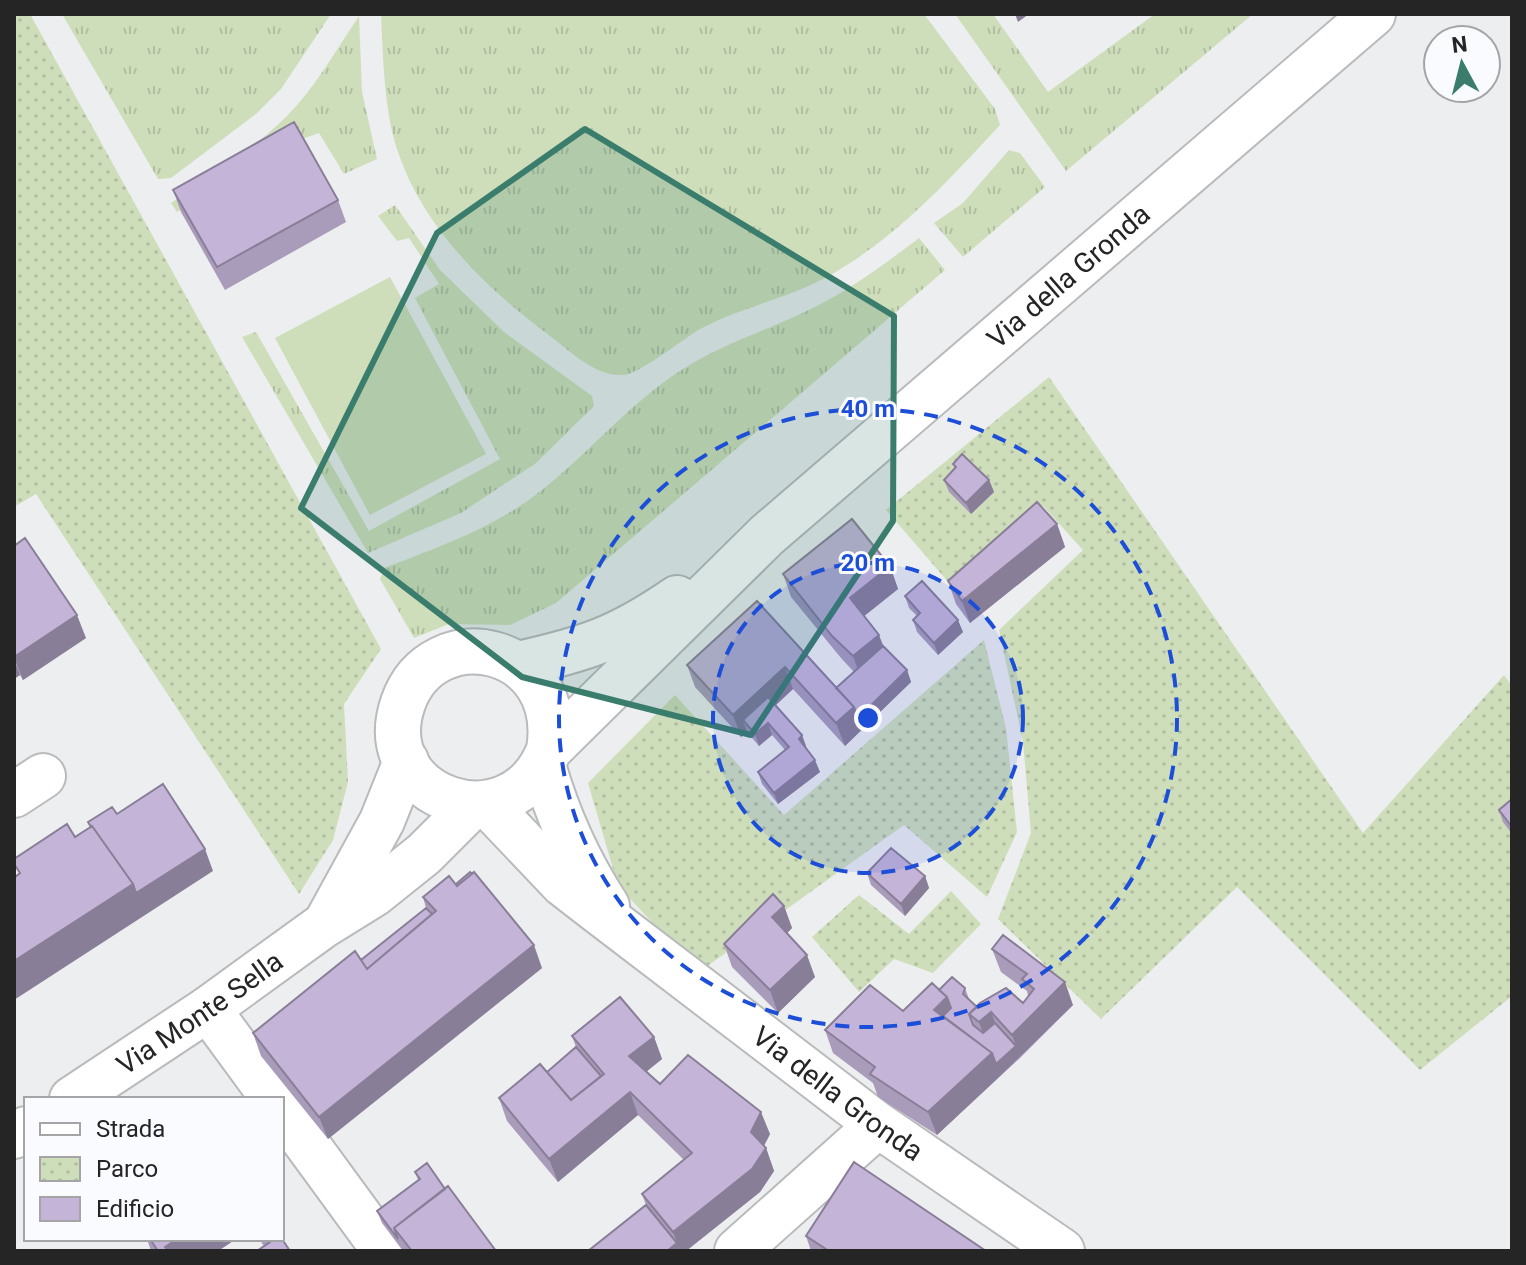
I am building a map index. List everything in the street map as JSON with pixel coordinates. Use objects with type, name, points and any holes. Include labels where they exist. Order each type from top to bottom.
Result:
[{"type":"street","name":"Via della Gronda","points":[[621,928],[574,846],[553,799],[546,758],[767,535],[1373,14]]},
{"type":"street","name":"Via della Gronda","points":[[518,664],[583,649],[612,638],[643,621],[767,535]]},
{"type":"street","points":[[474,651],[518,664],[539,685],[548,705],[553,728],[546,758],[529,783],[510,797],[480,804],[453,802],[417,779],[406,761],[398,723],[403,703],[411,686],[425,670],[439,661],[474,651]]},
{"type":"street","name":"Via Monte Sella","points":[[324,925],[382,821],[406,761]]},
{"type":"street","name":"Via della Gronda","points":[[480,804],[563,884],[878,1125],[1062,1251]]},
{"type":"street","name":"Via Monte Sella","points":[[75,1097],[208,1009],[398,876],[480,804]]},
{"type":"street","points":[[208,1009],[273,1097]]},
{"type":"street","points":[[284,1113],[385,1251]]},
{"type":"street","points":[[737,1251],[878,1125]]},
{"type":"highlighted area","points":[[585,129],[894,316],[893,521],[751,735],[522,677],[301,508],[437,233]]},
{"type":"green space","points":[[14,14],[30,14],[381,649],[344,704],[348,782],[333,840],[299,894],[36,494],[14,507]]},
{"type":"green space","points":[[62,14],[331,14],[281,89],[256,114],[171,178],[158,179]]},
{"type":"green space","points":[[381,14],[924,14],[995,109],[1000,125],[918,209],[849,264],[808,286],[700,329],[639,369],[613,375],[584,362],[503,298],[460,255],[424,206],[409,180],[393,136],[385,84]]},
{"type":"green space","points":[[955,14],[993,14],[1048,92],[1155,14],[1253,14],[1066,171]]},
{"type":"green space","points":[[359,16],[362,92],[377,159],[344,174],[319,133],[302,139],[177,212],[171,203],[245,152],[297,106]]},
{"type":"green space","points":[[1009,150],[1020,153],[1045,187],[963,257],[934,223],[963,203]]},
{"type":"green space","points":[[395,205],[440,270],[504,332],[592,396],[594,406],[536,463],[461,513],[368,553],[242,337],[256,332],[369,531],[500,459],[415,298],[439,284],[409,238],[397,241],[378,216]]},
{"type":"green space","points":[[919,238],[945,270],[556,603],[510,625],[449,624],[414,638],[380,579],[384,568],[466,535],[506,515],[542,490],[644,398],[680,371],[828,300],[868,276]]},
{"type":"green space","points":[[390,277],[486,454],[370,515],[275,338]]},
{"type":"green space","points":[[1049,377],[1363,833],[1504,675],[1512,686],[1512,996],[1420,1070],[1237,887],[1101,1019],[998,919],[1031,833],[1023,742],[999,630],[1083,550],[1043,506],[950,584],[886,510]]},
{"type":"green space","points":[[984,640],[1006,728],[1017,832],[987,897],[904,825],[699,972],[618,886],[588,783],[675,695],[784,815]]},
{"type":"green space","points":[[951,891],[981,924],[933,973],[894,959],[859,992],[812,937],[859,895],[909,934]]},
{"type":"building","points":[[294,122],[338,200],[217,267],[173,190]]},
{"type":"building","points":[[962,454],[989,480],[966,503],[944,480],[956,467],[953,464]]},
{"type":"building","points":[[1037,502],[1057,524],[962,601],[948,581]]},
{"type":"building","points":[[852,519],[890,566],[850,598],[879,635],[853,656],[832,636],[783,574]]},
{"type":"building","points":[[25,538],[77,615],[14,657],[14,546]]},
{"type":"building","points":[[922,581],[958,620],[934,643],[913,620],[920,613],[905,596]]},
{"type":"building","points":[[757,601],[854,707],[836,723],[785,667],[733,715],[687,665]]},
{"type":"building","points":[[883,646],[907,670],[858,718],[854,707],[836,688]]},
{"type":"building","points":[[768,697],[802,735],[799,739],[815,760],[774,793],[758,772],[789,747],[768,723],[755,734],[743,720]]},
{"type":"building","points":[[163,784],[205,849],[136,893],[133,884],[88,822],[112,807],[117,814]]},
{"type":"building","points":[[1512,799],[1512,827],[1499,810]]},
{"type":"building","points":[[67,824],[75,837],[92,826],[133,884],[14,961],[14,878],[20,873],[14,859]]},
{"type":"building","points":[[891,848],[925,876],[901,904],[867,873]]},
{"type":"building","points":[[470,872],[472,874],[457,886],[456,884]]},
{"type":"building","points":[[474,872],[534,945],[319,1117],[253,1033],[355,951],[367,969],[436,911],[423,897],[449,876],[457,886]]},
{"type":"building","points":[[773,894],[784,906],[772,917],[807,955],[770,990],[724,944]]},
{"type":"building","points":[[426,908],[432,914],[367,969],[361,960]]},
{"type":"building","points":[[1003,935],[1065,982],[1012,1035],[991,1012],[979,1022],[969,1014],[980,1003],[1006,988],[1023,1003],[1034,989],[1022,979],[1027,974],[992,949]]},
{"type":"building","points":[[952,977],[965,988],[963,994],[977,1007],[969,1014],[973,1025],[983,1033],[995,1023],[1016,1046],[996,1064],[992,1053],[943,1016],[951,1008],[947,997],[939,990]]},
{"type":"building","points":[[932,983],[947,997],[934,1010],[992,1053],[928,1112],[870,1074],[875,1067],[825,1030],[870,985],[903,1011]]},
{"type":"building","points":[[620,997],[654,1037],[629,1056],[660,1084],[688,1055],[761,1112],[751,1132],[766,1148],[752,1169],[673,1232],[642,1194],[692,1153],[630,1092],[549,1159],[499,1098],[540,1064],[571,1100],[604,1074],[572,1036]]},
{"type":"building","points":[[576,1047],[601,1076],[571,1100],[547,1072]]},
{"type":"building","points":[[854,1162],[986,1251],[829,1251],[806,1236]]},
{"type":"building","points":[[427,1163],[445,1189],[394,1228],[398,1239],[377,1211],[420,1179],[415,1172]]},
{"type":"building","points":[[448,1186],[496,1251],[412,1251],[394,1228]]},
{"type":"building","points":[[646,1205],[677,1243],[667,1251],[588,1251]]},
{"type":"building","points":[[151,1241],[174,1241],[165,1247],[168,1251],[158,1251]]},
{"type":"building","points":[[283,1241],[290,1251],[257,1251],[270,1242]]}]
